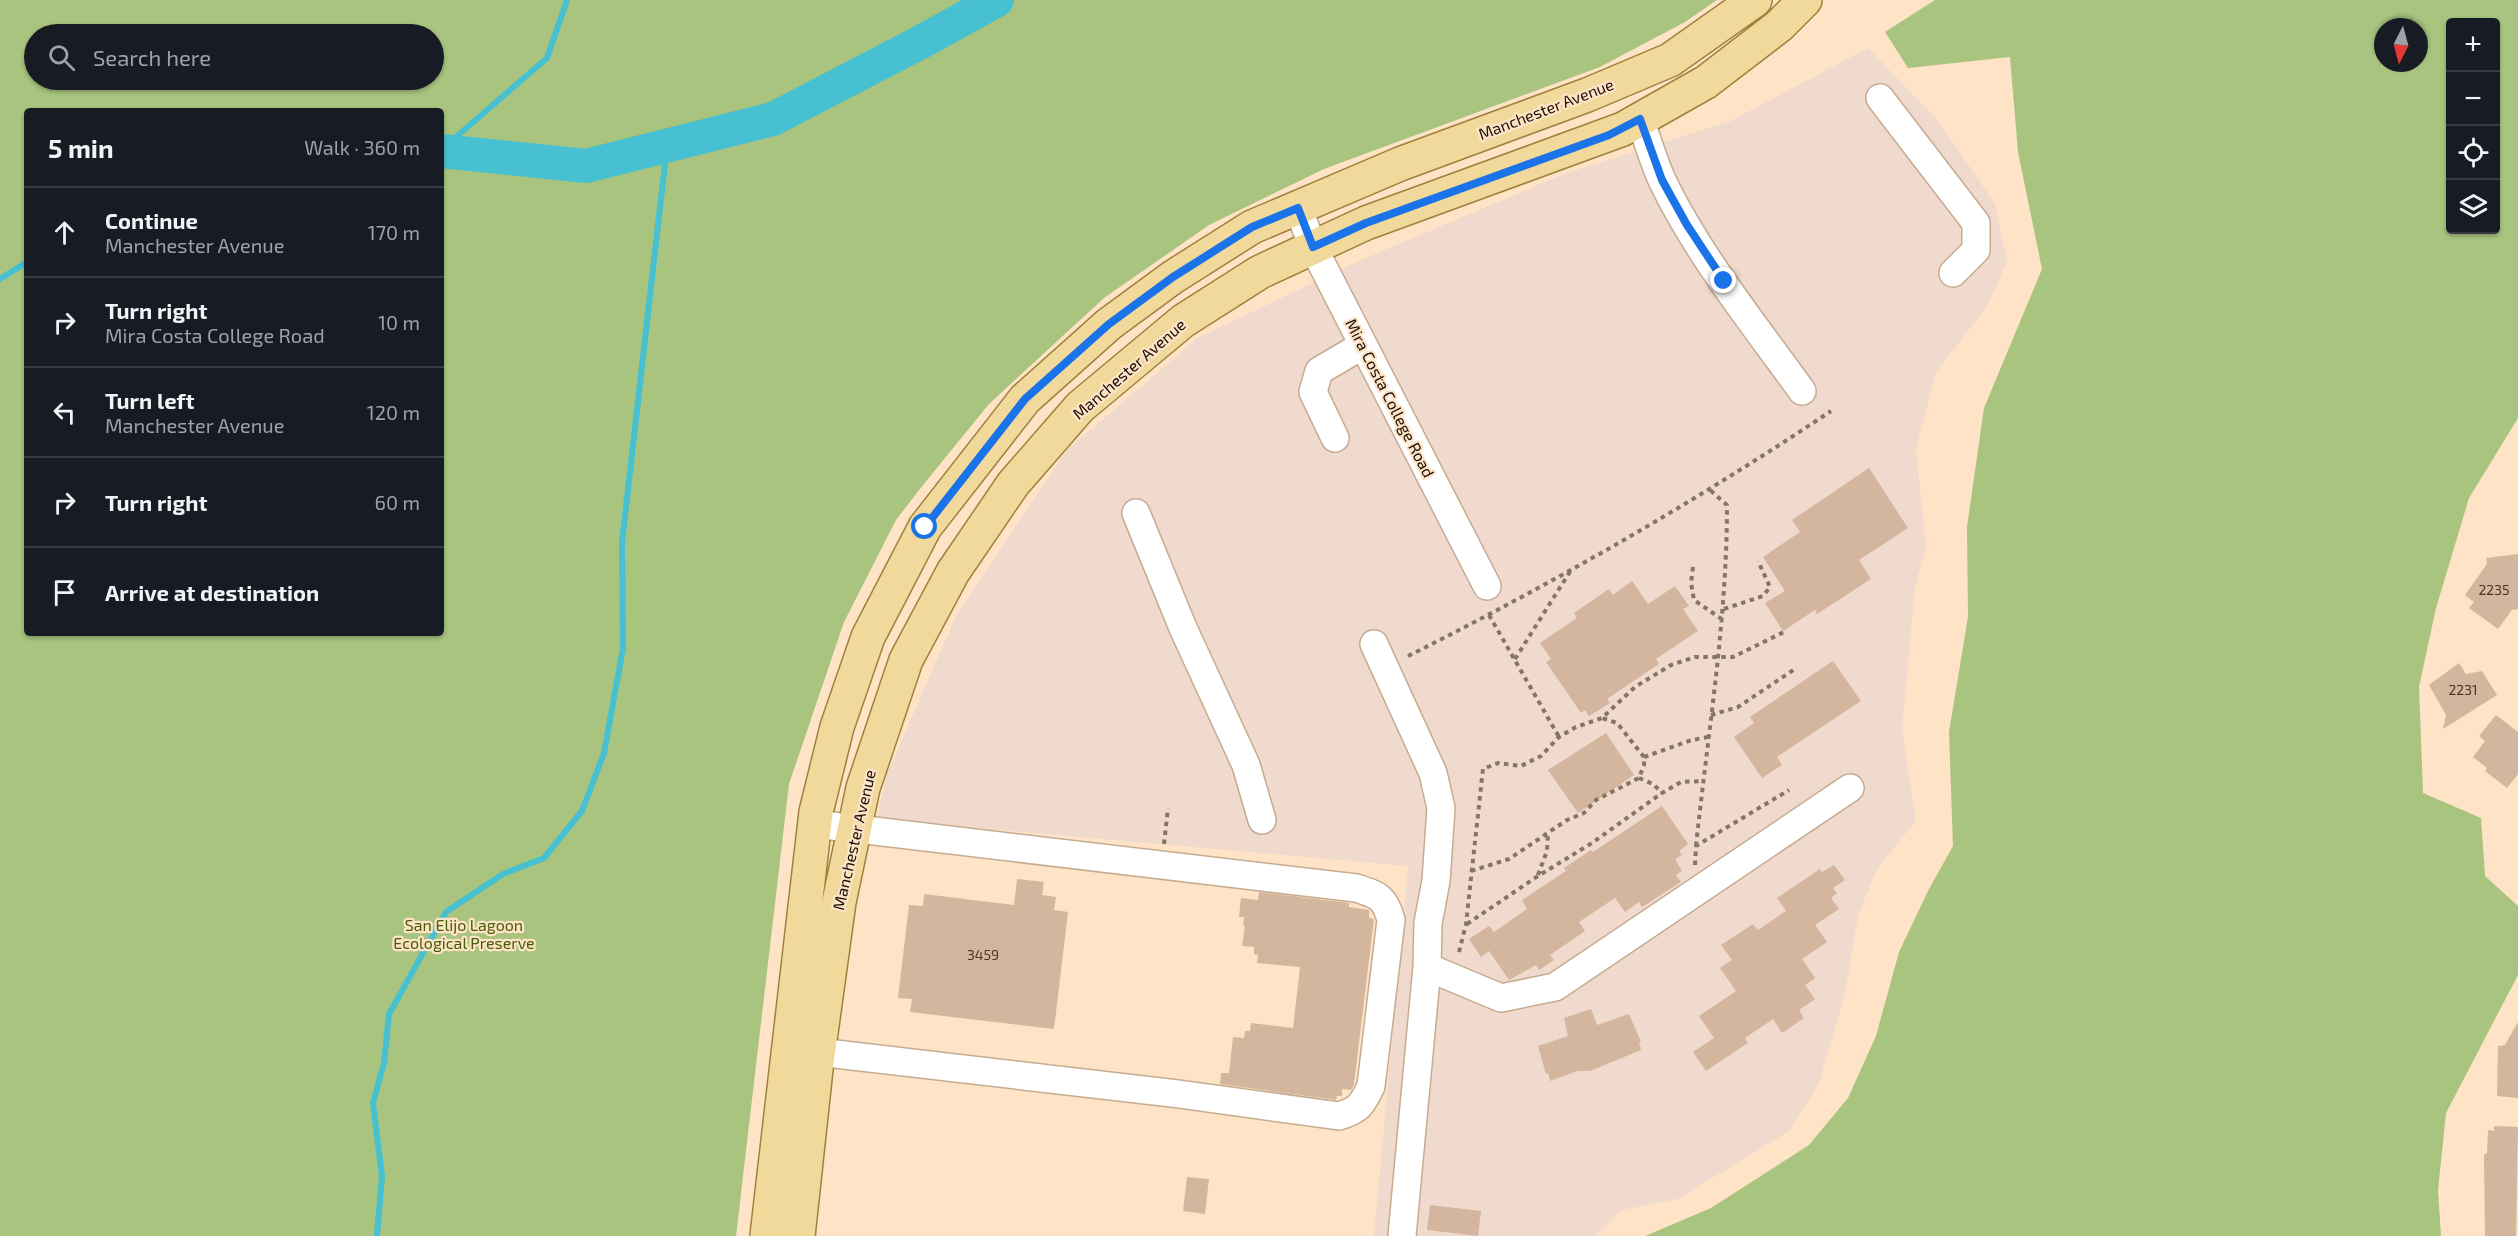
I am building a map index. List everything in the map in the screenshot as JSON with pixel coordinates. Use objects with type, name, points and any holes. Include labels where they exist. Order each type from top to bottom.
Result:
[{"type":"main road","name":"Manchester Avenue","points":[[767,1236],[814,824],[837,727],[868,637],[925,527],[1025,399],[1109,324],[1173,277],[1252,227],[1400,164],[1587,95],[1670,60],[1755,0]]},
{"type":"main road","name":"Manchester Avenue","points":[[798,1236],[818,1052],[839,902],[863,788],[906,660],[953,572],[1013,484],[1080,407],[1183,321],[1260,272],[1366,223],[1609,135],[1706,82],[1779,26],[1805,0]]},
{"type":"street","points":[[1880,98],[1976,223],[1976,250],[1953,273]]},
{"type":"street","points":[[1640,119],[1662,180],[1687,225],[1802,391]]},
{"type":"street","name":"Mira Costa College Road","points":[[1298,208],[1313,247],[1487,586]]},
{"type":"street","points":[[1335,438],[1313,392],[1319,371],[1364,345]]},
{"type":"street","points":[[1136,513],[1183,628],[1246,765],[1262,820]]},
{"type":"street","points":[[1374,644],[1433,773],[1441,808],[1436,881],[1428,923],[1427,967],[1402,1236]]},
{"type":"street","points":[[1427,967],[1501,998],[1555,987],[1850,788]]},
{"type":"street","points":[[814,824],[1356,888],[1377,895],[1387,905],[1391,920],[1371,1086],[1364,1102],[1354,1112],[1339,1116],[1179,1094],[818,1052]]},
{"type":"path","points":[[1408,656],[1572,570],[1710,490],[1831,411]]},
{"type":"path","points":[[1696,846],[1724,609],[1727,505],[1710,490]]},
{"type":"path","points":[[1724,609],[1763,596],[1770,587],[1758,561]]},
{"type":"path","points":[[1693,567],[1691,583],[1694,600],[1723,620]]},
{"type":"path","points":[[1515,659],[1572,570]]},
{"type":"path","points":[[1490,615],[1559,737]]},
{"type":"path","points":[[1459,952],[1466,924],[1483,769],[1498,763],[1521,766],[1541,756],[1559,737],[1576,727],[1602,718],[1635,687],[1671,665],[1695,657],[1733,657],[1786,631]]},
{"type":"path","points":[[1711,715],[1738,706],[1796,669]]},
{"type":"path","points":[[1472,871],[1509,859],[1567,820],[1584,813],[1596,801],[1639,778],[1644,765],[1644,757],[1617,723],[1602,718]]},
{"type":"path","points":[[1644,757],[1692,740],[1708,737]]},
{"type":"path","points":[[1639,778],[1653,784],[1662,793]]},
{"type":"path","points":[[1466,924],[1592,843],[1662,793],[1681,782],[1703,781]]},
{"type":"path","points":[[1162,865],[1168,808]]},
{"type":"path","points":[[1538,876],[1547,852],[1548,833]]},
{"type":"shaded area","points":[[1868,48],[1939,122],[1995,204],[2007,262],[1986,308],[1936,372],[1916,448],[1926,548],[1915,586],[1902,731],[1916,820],[1876,871],[1858,915],[1845,994],[1819,1083],[1789,1131],[1678,1199],[1621,1210],[1595,1236],[1374,1236],[1408,866],[877,819],[887,774],[957,614],[1066,451],[1198,338],[1359,261],[1564,174],[1731,121]]},
{"type":"green space","name":"San Elijo Lagoon Ecological Preserve","points":[[0,0],[1717,0],[1685,22],[1600,67],[1324,169],[1209,225],[1104,298],[989,404],[923,485],[896,520],[844,622],[789,784],[736,1236],[0,1236]]},
{"type":"green space","points":[[1935,0],[2518,0],[2518,418],[2469,498],[2436,608],[2419,687],[2423,793],[2481,818],[2485,876],[2518,906],[2518,975],[2446,1113],[2438,1190],[2441,1236],[1645,1236],[1711,1208],[1809,1145],[1848,1098],[1876,1036],[1899,952],[1929,889],[1953,846],[1949,732],[1968,617],[1967,527],[1984,408],[2042,269],[2018,152],[2010,57],[1908,68],[1885,32]]},
{"type":"building","points":[[1869,468],[1908,528],[1859,560],[1871,579],[1817,614],[1815,610],[1783,631],[1765,603],[1785,591],[1763,557],[1800,532],[1792,520]]},
{"type":"building","points":[[2518,554],[2518,609],[2512,610],[2498,629],[2469,608],[2474,602],[2465,595],[2487,564],[2486,558]]},
{"type":"building","points":[[1632,581],[1648,604],[1675,586],[1689,606],[1683,609],[1698,631],[1656,659],[1659,664],[1607,699],[1610,703],[1589,716],[1585,710],[1581,713],[1546,662],[1551,659],[1540,643],[1577,618],[1574,613],[1609,589],[1613,595]]},
{"type":"building","points":[[1833,661],[1861,701],[1777,757],[1782,765],[1762,778],[1734,737],[1754,723],[1750,717]]},
{"type":"building","points":[[2459,663],[2466,674],[2482,671],[2497,695],[2443,729],[2446,715],[2429,685]]},
{"type":"building","points":[[2496,715],[2518,732],[2518,774],[2507,788],[2485,771],[2487,768],[2473,757],[2485,741],[2479,736]]},
{"type":"building","points":[[1606,733],[1634,775],[1578,813],[1548,770]]},
{"type":"building","points":[[1662,806],[1688,844],[1679,851],[1682,855],[1675,859],[1682,871],[1676,875],[1681,882],[1642,907],[1639,902],[1625,912],[1615,898],[1579,922],[1585,931],[1550,955],[1554,960],[1539,970],[1536,965],[1509,980],[1489,951],[1481,957],[1469,939],[1489,926],[1494,932],[1527,909],[1522,900],[1566,871],[1564,868],[1591,850],[1593,852]]},
{"type":"building","points":[[1834,865],[1845,880],[1833,888],[1837,893],[1831,898],[1839,909],[1815,925],[1827,942],[1802,959],[1815,978],[1805,985],[1815,999],[1799,1010],[1804,1018],[1782,1033],[1773,1019],[1745,1038],[1748,1043],[1706,1071],[1693,1052],[1714,1038],[1699,1016],[1736,991],[1720,968],[1732,960],[1721,945],[1753,924],[1758,930],[1786,911],[1777,898],[1820,869],[1822,872]]},
{"type":"building","points":[[1017,879],[1044,882],[1042,895],[1056,897],[1054,910],[1068,912],[1054,1029],[910,1012],[912,999],[898,998],[909,905],[923,906],[924,894],[1014,905]]},
{"type":"building","points":[[1259,892],[1349,903],[1349,907],[1369,910],[1369,918],[1374,919],[1354,1084],[1351,1090],[1342,1089],[1342,1096],[1337,1096],[1336,1100],[1220,1084],[1221,1073],[1229,1073],[1233,1037],[1244,1038],[1245,1031],[1250,1031],[1251,1023],[1293,1028],[1300,967],[1257,963],[1258,955],[1254,954],[1254,947],[1242,946],[1245,926],[1243,926],[1244,917],[1239,917],[1241,898],[1258,900]]},
{"type":"building","points":[[1591,1009],[1597,1025],[1629,1014],[1641,1042],[1639,1042],[1641,1050],[1590,1071],[1577,1071],[1550,1081],[1538,1046],[1568,1036],[1564,1018]]},
{"type":"building","points":[[2518,1022],[2518,1098],[2497,1096],[2498,1046],[2505,1045]]},
{"type":"building","points":[[2494,1126],[2518,1127],[2516,1236],[2485,1236],[2484,1155],[2487,1153],[2488,1130],[2494,1131]]},
{"type":"building","points":[[1187,1177],[1209,1179],[1205,1214],[1183,1211]]},
{"type":"building","points":[[1430,1205],[1481,1211],[1478,1236],[1427,1230]]},
{"type":"waterway","points":[[444,147],[547,58],[567,0]]},
{"type":"waterway","points":[[444,151],[586,166],[773,119],[997,0]]},
{"type":"waterway","points":[[377,1236],[382,1176],[373,1103],[384,1063],[389,1014],[446,912],[503,874],[544,858],[582,811],[604,753],[623,648],[622,542],[667,146]]},
{"type":"waterway","points":[[0,279],[24,264]]},
{"type":"route","points":[[925,527],[1025,399],[1109,324],[1173,277],[1252,227],[1298,208],[1313,247],[1366,223],[1609,135],[1640,119],[1662,180],[1687,225],[1724,281]]}]
